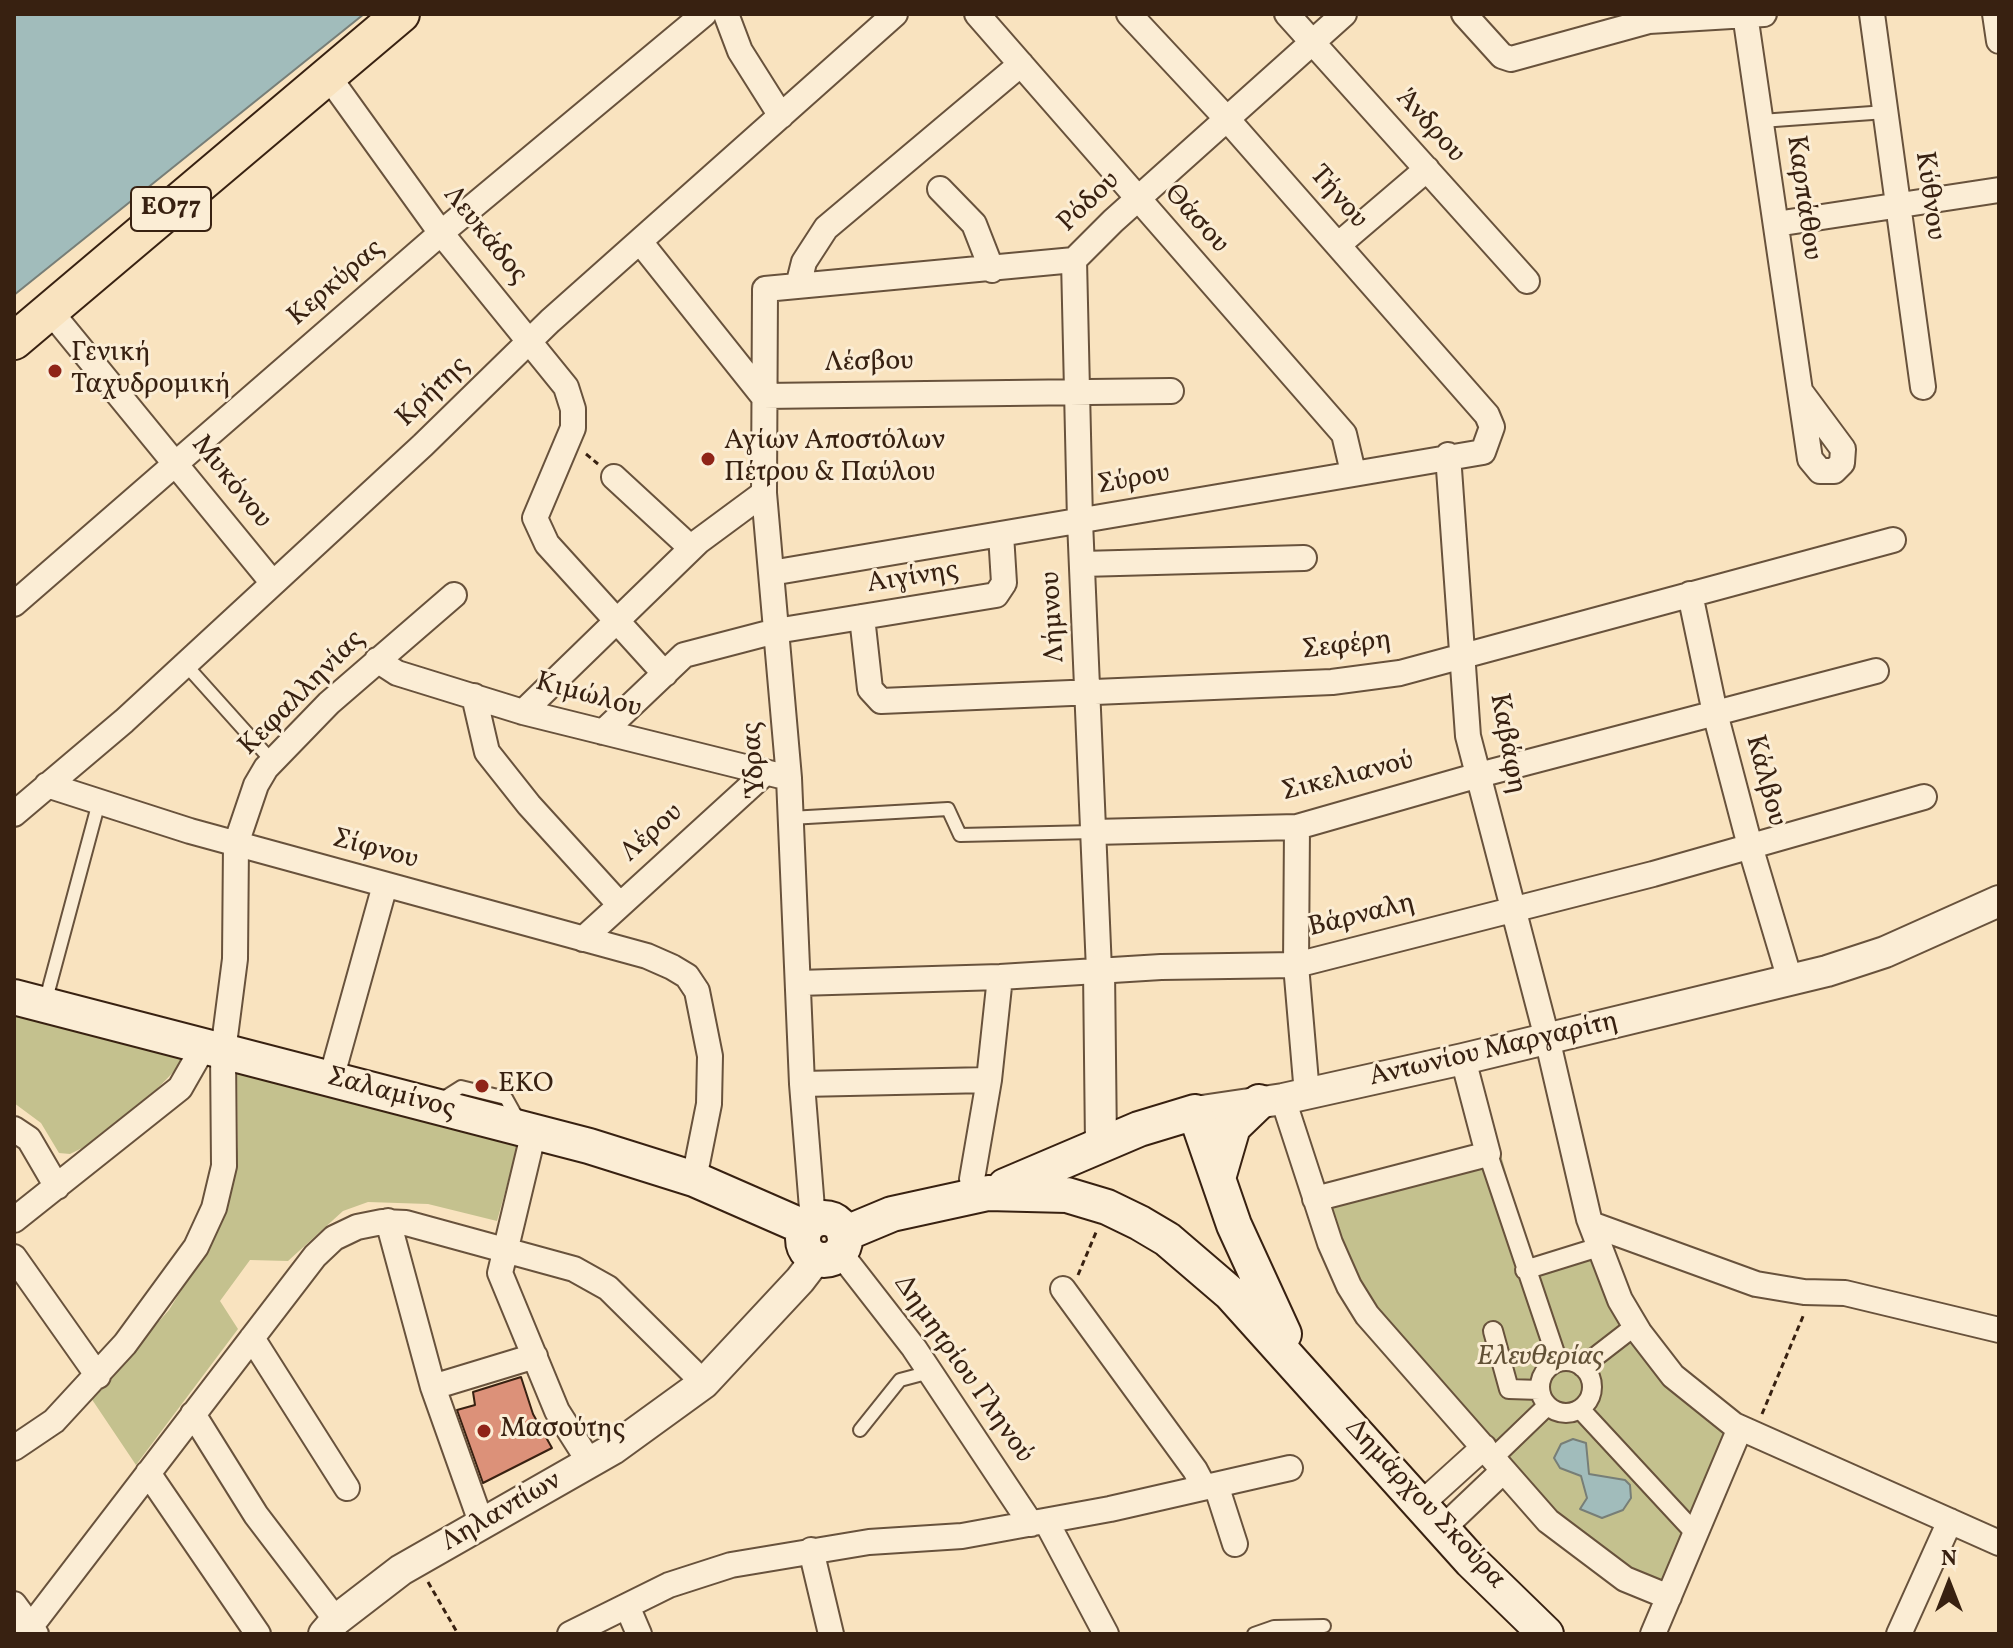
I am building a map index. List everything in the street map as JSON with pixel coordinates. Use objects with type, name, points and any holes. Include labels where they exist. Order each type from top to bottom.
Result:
[{"type":"main road","name":"ΕΟ77","points":[[14,341],[401,14]]},
{"type":"main road","name":"Σαλαμίνος","points":[[29,1001],[331,1079],[525,1123],[694,1179],[824,1239]]},
{"type":"main road","points":[[1219,1175],[1233,1127],[1283,1098]]},
{"type":"main road","points":[[1195,1112],[1234,1225],[1269,1305],[1306,1373]]},
{"type":"main road","name":"Αντωνίου Μαργαρίτη","points":[[1062,1181],[1101,1145],[1195,1112]]},
{"type":"main road","points":[[824,1239],[980,1186],[1062,1181],[1140,1223],[1185,1255],[1230,1293],[1306,1373]]},
{"type":"main road","points":[[1185,1255],[1208,1258],[1223,1253],[1234,1225]]},
{"type":"main road","name":"Δημάρχου Σκούρα","points":[[1306,1373],[1431,1517],[1546,1634]]},
{"type":"street","name":"Κερκύρας","points":[[14,604],[441,233],[704,14]]},
{"type":"street","points":[[726,14],[740,51],[781,116]]},
{"type":"street","name":"Κρήτης","points":[[15,812],[124,721],[531,341],[895,14]]},
{"type":"street","name":"Θάσου","points":[[977,14],[1136,200],[1344,434],[1353,472]]},
{"type":"street","name":"Τήνου","points":[[1129,14],[1338,245],[1487,415],[1492,427]]},
{"type":"street","name":"Άνδρου","points":[[1287,14],[1527,281]]},
{"type":"street","name":"Ρόδου","points":[[765,289],[1074,260],[1136,200],[1344,14]]},
{"type":"street","points":[[1464,14],[1502,56],[1511,59],[1649,21],[1752,15]]},
{"type":"street","name":"Κύθνου","points":[[1872,14],[1923,387]]},
{"type":"street","points":[[1995,14],[1999,41]]},
{"type":"street","name":"Καρπάθου","points":[[1752,15],[1761,121],[1807,443],[1815,469],[1834,471],[1844,455],[1800,391]]},
{"type":"street","points":[[798,286],[804,262],[826,228],[1021,64]]},
{"type":"street","name":"Λευκάδος","points":[[328,76],[441,233],[566,387],[573,409],[573,428],[535,518],[547,544],[665,674]]},
{"type":"street","points":[[1338,245],[1427,169]]},
{"type":"street","points":[[940,189],[974,224],[992,270]]},
{"type":"street","points":[[1776,224],[1999,190]]},
{"type":"street","points":[[641,243],[763,396]]},
{"type":"street","name":"Λήμνου","points":[[1074,260],[1080,521],[1099,970]]},
{"type":"street","name":"Ύδρας","points":[[765,289],[764,493],[776,631],[777,776],[790,818],[802,1084],[824,1239]]},
{"type":"street","name":"Μυκόνου","points":[[50,311],[272,582]]},
{"type":"street","name":"Λέσβου","points":[[763,396],[1171,391]]},
{"type":"street","name":"Σύρου","points":[[771,573],[1448,455],[1483,452],[1492,427]]},
{"type":"street","name":"Καβάφη","points":[[1448,455],[1468,736],[1595,1235],[1635,1326],[1680,1382],[1746,1432],[1999,1543]]},
{"type":"street","points":[[614,477],[691,548]]},
{"type":"street","points":[[523,712],[691,548],[764,493]]},
{"type":"street","name":"Αιγίνης","points":[[603,732],[684,655],[776,631],[996,595],[1004,583],[1001,534]]},
{"type":"street","name":"Σεφέρη","points":[[862,617],[869,686],[879,700],[1332,682],[1390,675],[1893,540]]},
{"type":"street","points":[[1082,564],[1304,558]]},
{"type":"street","name":"Κάλβου","points":[[1690,594],[1715,713],[1790,980]]},
{"type":"street","name":"Κεφαλληνίας","points":[[214,1049],[235,959],[236,844],[256,785],[272,761],[377,660],[454,595]]},
{"type":"street","name":"Κιμώλου","points":[[377,660],[397,673],[523,712],[777,776]]},
{"type":"street","name":"Σικελιανού","points":[[1094,832],[1297,827],[1479,775],[1876,671]]},
{"type":"street","points":[[474,696],[487,752],[529,805],[620,905]]},
{"type":"street","name":"Λέρου","points":[[583,939],[777,776]]},
{"type":"street","name":"Σίφνου","points":[[47,785],[236,844],[647,956],[687,976],[697,991],[710,1056],[709,1104],[694,1179]]},
{"type":"street","name":"Βάρναλη","points":[[798,983],[1296,965],[1924,797]]},
{"type":"street","points":[[1297,827],[1296,965],[1283,1098],[1315,1199],[1349,1286],[1367,1315],[1548,1521],[1625,1579],[1669,1597]]},
{"type":"street","points":[[331,1079],[385,885]]},
{"type":"street","name":"Αντωνίου Μαργαρίτη","points":[[1195,1112],[1283,1098],[1463,1059],[1790,980],[1885,952],[1999,901]]},
{"type":"street","points":[[1099,970],[1101,1145]]},
{"type":"street","points":[[980,1186],[1000,977]]},
{"type":"street","points":[[14,1220],[180,1088],[214,1049]]},
{"type":"street","points":[[14,1448],[54,1421],[98,1376],[165,1293],[196,1247],[214,1208],[224,1166],[214,1049]]},
{"type":"street","points":[[1463,1059],[1500,1207],[1558,1362]]},
{"type":"street","points":[[802,1084],[989,1080]]},
{"type":"street","points":[[525,1123],[500,1273],[557,1411],[590,1463]]},
{"type":"street","points":[[14,1129],[29,1139],[57,1187]]},
{"type":"street","points":[[1315,1199],[1488,1154]]},
{"type":"street","points":[[388,1221],[433,1387],[482,1525]]},
{"type":"street","points":[[14,1604],[31,1631],[148,1473],[324,1246],[357,1227],[388,1221],[406,1223],[563,1265],[605,1286],[704,1383]]},
{"type":"street","points":[[1525,1270],[1595,1235],[1756,1284],[1845,1293],[1999,1330]]},
{"type":"street","name":"Δημητρίου Γληνού","points":[[824,1239],[930,1372],[1039,1522],[1106,1634]]},
{"type":"street","name":"Ληλαντίων","points":[[330,1627],[416,1561],[590,1463],[704,1383],[824,1239]]},
{"type":"street","points":[[14,1257],[98,1376]]},
{"type":"street","points":[[1065,1293],[1210,1486],[1235,1544]]},
{"type":"street","points":[[1582,1367],[1635,1326]]},
{"type":"street","points":[[1431,1517],[1493,1459],[1544,1398],[1544,1372],[1558,1362],[1575,1362],[1592,1380],[1593,1388],[1581,1410],[1564,1414],[1544,1398],[1509,1389],[1493,1331]]},
{"type":"street","points":[[252,1338],[347,1488]]},
{"type":"street","points":[[433,1387],[535,1356]]},
{"type":"street","points":[[1581,1410],[1695,1533]]},
{"type":"street","points":[[193,1414],[330,1627]]},
{"type":"street","points":[[1653,1634],[1695,1533],[1746,1432]]},
{"type":"street","points":[[1431,1517],[1493,1459]]},
{"type":"street","points":[[570,1634],[669,1585],[731,1565],[869,1542],[962,1536],[1290,1468]]},
{"type":"street","points":[[148,1473],[258,1634]]},
{"type":"street","points":[[1899,1634],[1950,1521]]},
{"type":"street","points":[[811,1550],[831,1634]]},
{"type":"street","points":[[627,1606],[639,1634]]},
{"type":"lane","points":[[1761,121],[1886,112]]},
{"type":"lane","points":[[1807,443],[1831,433]]},
{"type":"lane","points":[[185,664],[272,761]]},
{"type":"lane","points":[[29,1001],[99,802]]},
{"type":"lane","name":"Σικελιανού","points":[[790,818],[948,809],[960,835],[1094,832]]},
{"type":"lane","points":[[442,1099],[461,1087],[506,1098],[525,1123]]},
{"type":"lane","points":[[860,1430],[900,1380],[930,1372]]},
{"type":"lane","points":[[1254,1634],[1274,1627],[1324,1626]]},
{"type":"path","points":[[567,438],[614,477]]},
{"type":"path","points":[[1065,1293],[1107,1207]]},
{"type":"path","points":[[1746,1432],[1813,1292]]},
{"type":"path","points":[[416,1561],[458,1634]]},
{"type":"green space","points":[[14,1015],[185,1060],[157,1089],[84,1147],[70,1154],[59,1153],[41,1123],[14,1103]]},
{"type":"green space","points":[[237,1070],[519,1142],[497,1221],[428,1204],[368,1202],[343,1211],[288,1261],[250,1260],[220,1301],[238,1329],[136,1465],[91,1398],[169,1310],[204,1253],[231,1183],[238,1147]]},
{"type":"green space","name":"Ελευθερίας","points":[[1481,1082],[1530,1260],[1596,1238],[1631,1320],[1734,1425],[1669,1597],[1583,1550],[1367,1315],[1315,1199],[1488,1155]]},
{"type":"water","points":[[14,14],[364,14],[14,295]]},
{"type":"water","points":[[1573,1439],[1586,1443],[1589,1474],[1625,1480],[1630,1485],[1631,1498],[1623,1510],[1602,1518],[1580,1509],[1587,1498],[1581,1476],[1560,1468],[1554,1458],[1561,1444]]},
{"type":"building","points":[[521,1377],[533,1414],[552,1448],[483,1483],[457,1410],[475,1405],[473,1392]]},
{"type":"place","name":"Γενική Ταχυδρομική","points":[[55,371]]},
{"type":"place","name":"Αγίων Αποστόλων Πέτρου & Παύλου","points":[[708,459]]},
{"type":"place","name":"EKO","points":[[482,1086]]},
{"type":"place","name":"Μασούτης","points":[[484,1431]]}]
